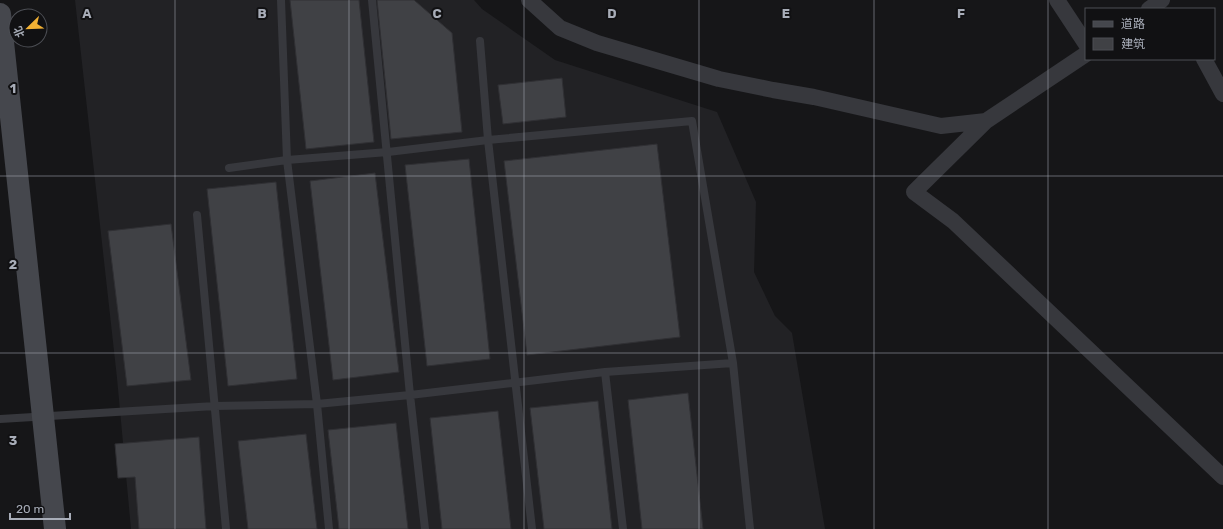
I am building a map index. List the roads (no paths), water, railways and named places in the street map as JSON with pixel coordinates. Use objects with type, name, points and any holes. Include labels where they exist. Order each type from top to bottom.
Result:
[{"type":"main road","points":[[0,14],[55,529]]},
{"type":"street","points":[[529,0],[560,28],[597,43],[719,79],[814,97],[941,126],[986,121]]},
{"type":"street","points":[[1057,0],[1085,42]]},
{"type":"street","points":[[1085,55],[986,121],[914,192],[954,221],[1223,477]]},
{"type":"street","points":[[1205,60],[1223,94]]},
{"type":"lane","points":[[281,0],[287,160],[318,404],[329,529]]},
{"type":"lane","points":[[372,0],[388,152],[410,396],[426,529]]},
{"type":"lane","points":[[480,41],[488,140],[532,529]]},
{"type":"lane","points":[[229,168],[287,160],[388,152],[488,140],[692,121],[733,363],[750,529]]},
{"type":"lane","points":[[197,215],[226,529]]},
{"type":"lane","points":[[0,419],[215,406],[318,404],[410,396],[605,372],[733,363]]},
{"type":"lane","points":[[605,372],[623,529]]}]
